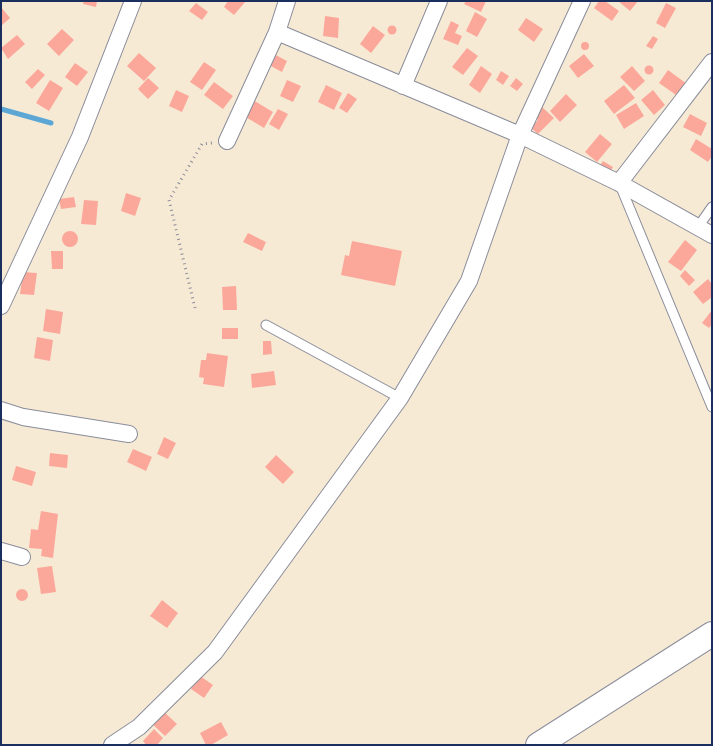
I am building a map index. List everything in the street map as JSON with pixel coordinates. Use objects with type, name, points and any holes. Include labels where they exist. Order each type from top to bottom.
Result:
[{"type":"street","points":[[1,306],[80,137],[133,1]]},
{"type":"street","points":[[403,86],[439,1]]},
{"type":"street","points":[[112,745],[139,727],[215,652],[400,398],[469,281],[520,135],[582,1]]},
{"type":"street","points":[[227,141],[277,32],[285,2]]},
{"type":"street","points":[[277,32],[520,135],[619,183],[705,231]]},
{"type":"street","points":[[619,183],[712,62]]},
{"type":"street","points":[[1,410],[23,417],[129,434]]},
{"type":"street","points":[[1,551],[22,557]]},
{"type":"street","points":[[538,745],[712,634]]},
{"type":"lane","points":[[619,183],[712,407]]},
{"type":"lane","points":[[705,231],[712,207]]},
{"type":"lane","points":[[266,325],[400,398]]},
{"type":"path","points":[[195,308],[168,200],[202,144],[227,141]]},
{"type":"building","points":[[84,1],[97,1],[96,7],[83,4]]},
{"type":"building","points":[[228,1],[246,1],[234,15],[224,7]]},
{"type":"building","points":[[466,1],[486,1],[481,12],[464,4]]},
{"type":"building","points":[[599,1],[605,1],[619,11],[612,21],[594,8]]},
{"type":"building","points":[[618,1],[638,1],[630,11]]},
{"type":"building","points":[[196,3],[208,12],[202,20],[189,11]]},
{"type":"building","points":[[666,3],[676,8],[665,28],[656,23]]},
{"type":"building","points":[[1,7],[10,18],[1,26]]},
{"type":"building","points":[[475,12],[487,19],[477,37],[466,31]]},
{"type":"building","points":[[325,16],[339,18],[338,38],[323,36]]},
{"type":"building","points":[[526,18],[543,29],[534,42],[518,30]]},
{"type":"building","points":[[451,21],[459,25],[455,33],[462,36],[458,45],[443,39]]},
{"type":"building","points":[[392,25],[397,30],[392,35],[387,30]]},
{"type":"building","points":[[373,26],[385,35],[371,53],[360,44]]},
{"type":"building","points":[[62,29],[74,40],[59,56],[47,44]]},
{"type":"building","points":[[17,35],[25,44],[8,59],[1,48]]},
{"type":"building","points":[[653,36],[658,39],[652,49],[646,46]]},
{"type":"building","points":[[585,42],[589,46],[585,50],[581,46]]},
{"type":"building","points":[[467,48],[478,56],[463,75],[452,67]]},
{"type":"building","points":[[139,53],[156,68],[144,81],[127,66]]},
{"type":"building","points":[[272,53],[287,61],[282,72],[267,64]]},
{"type":"building","points":[[584,54],[594,66],[578,78],[569,66]]},
{"type":"building","points":[[204,62],[216,70],[202,90],[190,82]]},
{"type":"building","points":[[75,63],[88,72],[77,86],[65,77]]},
{"type":"building","points":[[649,65],[654,70],[649,75],[644,70]]},
{"type":"building","points":[[481,66],[492,74],[480,93],[469,85]]},
{"type":"building","points":[[632,66],[645,81],[634,91],[620,77]]},
{"type":"building","points":[[38,69],[45,75],[32,89],[25,82]]},
{"type":"building","points":[[668,70],[687,84],[679,97],[659,83]]},
{"type":"building","points":[[501,71],[509,76],[503,85],[496,80]]},
{"type":"building","points":[[148,78],[159,88],[148,99],[138,89]]},
{"type":"building","points":[[516,78],[523,84],[517,91],[510,86]]},
{"type":"building","points":[[50,80],[63,88],[49,111],[36,103]]},
{"type":"building","points":[[287,80],[301,86],[293,102],[280,96]]},
{"type":"building","points":[[214,82],[233,96],[223,109],[204,95]]},
{"type":"building","points":[[326,85],[342,93],[334,110],[318,102]]},
{"type":"building","points":[[624,85],[635,98],[614,114],[604,101]]},
{"type":"building","points":[[176,90],[189,96],[182,112],[169,106]]},
{"type":"building","points":[[653,90],[665,105],[654,115],[641,100]]},
{"type":"building","points":[[348,93],[357,99],[347,113],[339,108]]},
{"type":"building","points":[[566,94],[577,105],[560,122],[550,111]]},
{"type":"building","points":[[253,100],[273,112],[264,128],[244,116]]},
{"type":"building","points":[[636,103],[644,116],[624,129],[616,115]]},
{"type":"building","points":[[542,107],[554,118],[538,134],[531,128],[538,120],[534,115]]},
{"type":"building","points":[[278,109],[288,114],[279,130],[269,124]]},
{"type":"building","points":[[690,114],[707,123],[701,136],[683,127]]},
{"type":"building","points":[[600,134],[612,144],[597,162],[585,152]]},
{"type":"building","points":[[696,139],[712,149],[712,156],[708,162],[690,150]]},
{"type":"building","points":[[603,161],[613,167],[609,174],[599,167]]},
{"type":"building","points":[[126,193],[141,198],[135,216],[121,211]]},
{"type":"building","points":[[74,197],[76,207],[61,209],[59,199]]},
{"type":"building","points":[[84,200],[98,201],[96,225],[81,224]]},
{"type":"building","points":[[67,231],[73,231],[78,236],[76,245],[67,247],[62,242],[62,236]]},
{"type":"building","points":[[248,233],[266,242],[262,251],[243,242]]},
{"type":"building","points":[[685,240],[697,250],[681,271],[668,262]]},
{"type":"building","points":[[352,241],[402,251],[395,286],[341,275],[345,255],[349,256]]},
{"type":"building","points":[[51,251],[63,251],[63,269],[52,269]]},
{"type":"building","points":[[685,270],[695,280],[689,286],[680,276]]},
{"type":"building","points":[[23,272],[37,273],[34,295],[20,294]]},
{"type":"building","points":[[708,279],[712,284],[712,297],[703,304],[693,292]]},
{"type":"building","points":[[236,286],[237,310],[223,310],[222,287]]},
{"type":"building","points":[[46,309],[63,312],[60,334],[43,331]]},
{"type":"building","points":[[712,310],[712,324],[709,328],[702,323]]},
{"type":"building","points":[[222,328],[238,328],[238,339],[222,339]]},
{"type":"building","points":[[37,337],[53,340],[50,361],[34,358]]},
{"type":"building","points":[[263,341],[271,341],[272,354],[263,355]]},
{"type":"building","points":[[207,353],[228,356],[224,387],[203,384],[204,378],[199,377],[201,360],[206,360]]},
{"type":"building","points":[[274,371],[276,385],[252,388],[251,374]]},
{"type":"building","points":[[164,437],[176,443],[168,459],[157,454]]},
{"type":"building","points":[[133,449],[152,457],[146,471],[127,462]]},
{"type":"building","points":[[50,453],[68,455],[67,468],[49,466]]},
{"type":"building","points":[[276,455],[294,472],[283,484],[265,467]]},
{"type":"building","points":[[16,466],[36,472],[32,486],[12,480]]},
{"type":"building","points":[[41,511],[58,514],[53,558],[41,556],[42,549],[29,548],[31,529],[38,530]]},
{"type":"building","points":[[52,566],[56,592],[41,594],[37,568]]},
{"type":"building","points":[[20,589],[24,589],[28,595],[24,601],[20,601],[16,597],[16,593]]},
{"type":"building","points":[[162,600],[178,613],[167,628],[150,616]]},
{"type":"building","points":[[200,676],[213,685],[204,698],[191,689]]},
{"type":"building","points":[[161,709],[177,724],[165,736],[149,721]]},
{"type":"building","points":[[221,722],[228,735],[211,745],[206,745],[200,733]]},
{"type":"building","points":[[154,729],[163,738],[157,745],[146,745],[143,741]]},
{"type":"waterway","points":[[1,109],[51,123]]}]
